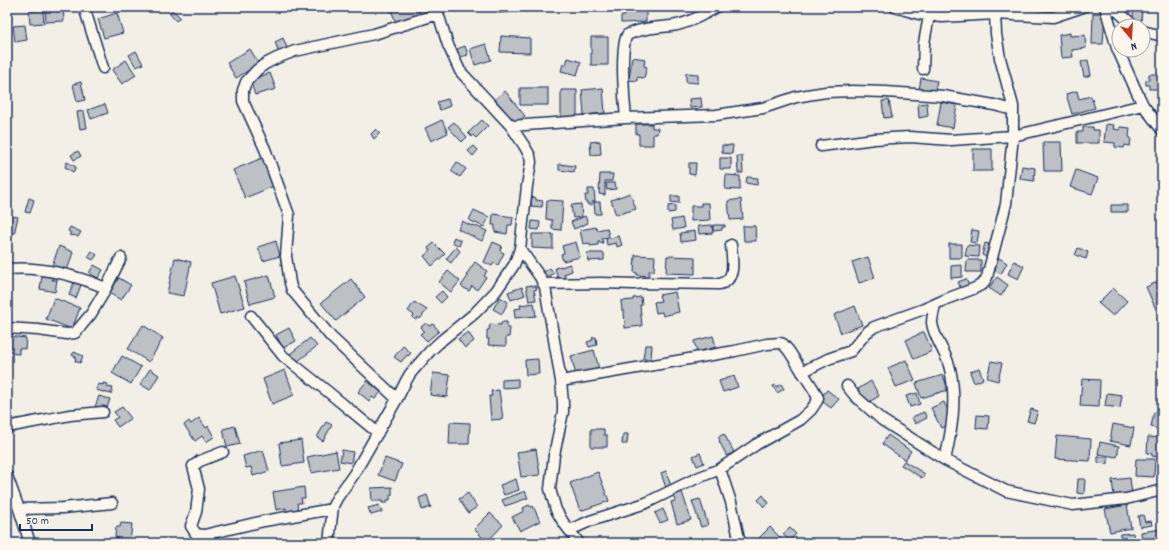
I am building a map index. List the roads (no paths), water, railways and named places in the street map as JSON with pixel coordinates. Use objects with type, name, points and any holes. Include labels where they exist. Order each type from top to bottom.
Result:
[{"type":"street","points":[[84,7],[103,68]]},
{"type":"street","points":[[626,118],[624,100],[624,50],[627,36],[647,29],[678,25],[717,7]]},
{"type":"street","points":[[895,7],[919,10],[930,16],[942,18],[1015,11],[1055,17],[1082,7]]},
{"type":"street","points":[[1105,7],[1117,48],[1143,105],[1162,130]]},
{"type":"street","points":[[1113,7],[1125,18]]},
{"type":"street","points":[[329,543],[332,509],[337,498],[354,474],[378,433],[397,399],[410,374],[430,351],[475,313],[496,291],[514,265],[520,249],[531,162],[528,151],[511,126],[460,71],[448,45],[437,11],[374,34],[295,51],[277,58],[257,70],[246,82],[243,90],[243,101],[265,149],[288,215],[286,261],[292,290],[331,337],[397,399]]},
{"type":"street","points":[[802,372],[828,359],[851,350],[866,333],[874,327],[973,290],[983,284],[987,277],[1006,204],[1013,136],[1014,110],[1000,58],[996,34],[995,14]]},
{"type":"street","points":[[923,69],[924,43],[930,16]]},
{"type":"street","points":[[1151,33],[1162,36]]},
{"type":"street","points":[[511,126],[626,118],[680,117],[734,113],[763,108],[807,95],[826,92],[853,91],[944,96],[1014,110]]},
{"type":"street","points":[[821,146],[874,139],[910,137],[951,140],[1013,136],[1143,105]]},
{"type":"street","points":[[544,284],[720,284],[727,281],[731,276],[731,245]]},
{"type":"street","points":[[520,249],[544,284],[561,381],[563,412],[554,455],[550,489],[556,510],[579,543]]},
{"type":"street","points":[[7,328],[67,334],[75,333],[91,314],[121,258]]},
{"type":"street","points":[[7,269],[56,272],[90,281],[106,288]]},
{"type":"street","points":[[935,305],[932,318],[933,327],[950,367],[952,381],[953,418],[945,460]]},
{"type":"street","points":[[251,316],[282,356],[378,433]]},
{"type":"street","points":[[561,381],[627,371],[778,343],[784,344],[818,398],[811,410],[800,420],[757,444],[720,469],[695,479],[646,503],[590,521],[570,530]]},
{"type":"street","points":[[847,386],[856,397],[882,420],[945,460],[1006,491],[1073,505],[1126,499],[1162,490]]},
{"type":"street","points":[[7,428],[70,415],[103,412]]},
{"type":"street","points":[[223,452],[200,461],[194,466],[199,490],[196,512],[192,526],[196,534],[204,535],[264,521],[332,509]]},
{"type":"street","points":[[720,469],[731,502],[737,542]]},
{"type":"street","points":[[7,476],[30,543]]},
{"type":"street","points":[[19,509],[63,508],[112,503]]}]
